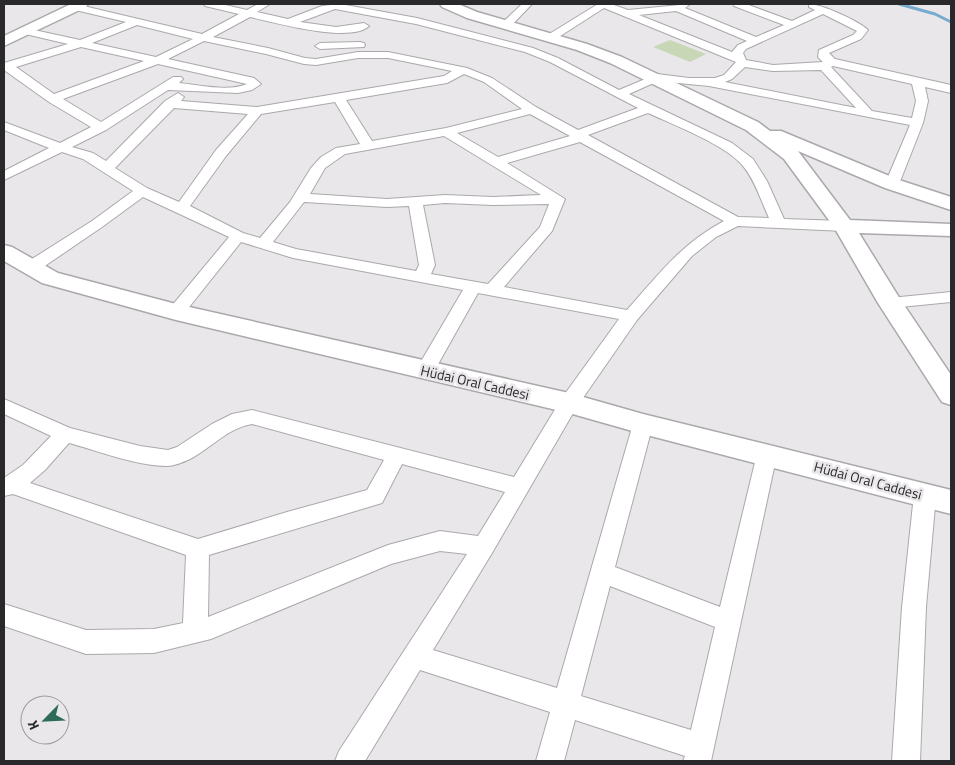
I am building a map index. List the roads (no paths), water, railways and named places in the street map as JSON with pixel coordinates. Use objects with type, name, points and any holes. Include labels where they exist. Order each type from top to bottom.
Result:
[{"type":"street","points":[[209,4],[336,30],[364,26]]},
{"type":"street","points":[[53,99],[158,60],[265,4]]},
{"type":"street","points":[[447,4],[472,15],[582,47],[616,60],[752,126],[892,184],[951,204]]},
{"type":"street","points":[[506,25],[527,4]]},
{"type":"street","points":[[550,38],[604,4],[741,61],[773,68],[828,64],[951,89]]},
{"type":"street","points":[[738,4],[793,26]]},
{"type":"street","points":[[810,4],[824,9],[863,30],[857,38],[823,52],[828,64],[867,112]]},
{"type":"street","points":[[4,42],[78,5],[203,38],[268,51],[304,61],[316,62],[358,56],[391,56],[463,70],[488,80],[532,110],[735,221],[951,230]]},
{"type":"street","points":[[290,22],[312,12],[335,6],[417,21],[529,50],[554,60],[727,146],[748,162],[760,180],[779,224]]},
{"type":"street","points":[[627,13],[681,6],[756,41]]},
{"type":"street","points":[[741,61],[737,53],[742,47],[793,26],[824,9]]},
{"type":"street","points":[[5,66],[82,43],[139,21]]},
{"type":"street","points":[[304,61],[336,30]]},
{"type":"street","points":[[25,31],[250,80],[255,84],[251,87],[232,91],[167,86]]},
{"type":"street","points":[[320,46],[392,44],[391,56]]},
{"type":"street","points":[[708,83],[728,77],[741,61]]},
{"type":"street","points":[[5,66],[53,99],[101,127]]},
{"type":"street","points":[[4,176],[101,127],[167,86],[192,68]]},
{"type":"street","points":[[169,104],[256,111],[447,79],[463,70]]},
{"type":"street","points":[[620,94],[650,78],[657,77],[708,83],[916,122]]},
{"type":"street","points":[[892,184],[922,101],[918,83]]},
{"type":"street","points":[[107,168],[169,104],[191,87]]},
{"type":"street","points":[[338,98],[368,146]]},
{"type":"street","points":[[496,162],[579,136],[650,108]]},
{"type":"street","points":[[263,244],[301,198],[318,167],[328,156],[341,151],[446,132],[532,110]]},
{"type":"street","points":[[182,208],[221,153],[256,111]]},
{"type":"street","points":[[4,126],[88,156],[142,192],[182,208],[238,236],[292,253],[631,316]]},
{"type":"street","points":[[752,126],[791,155],[844,226],[890,303],[951,395]]},
{"type":"street","points":[[446,132],[558,198]]},
{"type":"street","points":[[30,268],[98,224],[142,192]]},
{"type":"street","points":[[301,198],[387,203],[445,199],[493,201],[558,198]]},
{"type":"street","points":[[492,290],[547,228],[558,198]]},
{"type":"street","points":[[415,201],[427,265],[422,277]]},
{"type":"street","points":[[350,761],[484,546],[569,403],[631,316],[686,253],[711,234],[735,221]]},
{"type":"street","points":[[176,312],[238,236]]},
{"type":"street","name":"Hüdai Oral Caddesi","points":[[4,252],[50,278],[176,312],[569,403],[642,424],[767,454],[951,502]]},
{"type":"street","points":[[425,370],[473,286]]},
{"type":"street","points":[[890,303],[951,296]]},
{"type":"street","points":[[4,406],[65,434],[140,454],[168,458],[184,453],[219,429],[239,419],[252,417],[519,487]]},
{"type":"street","points":[[550,761],[642,424]]},
{"type":"street","points":[[8,487],[20,480],[44,459],[65,434]]},
{"type":"street","points":[[415,656],[565,704],[698,754],[767,454]]},
{"type":"street","points":[[8,487],[198,550],[287,521],[374,497],[397,455]]},
{"type":"street","points":[[906,761],[914,607],[925,495]]},
{"type":"street","points":[[4,615],[86,642],[154,641],[211,628],[388,555],[440,541],[484,546]]},
{"type":"street","points":[[196,631],[198,550]]},
{"type":"street","points":[[602,572],[728,621]]},
{"type":"waterway","points":[[899,4],[935,14],[951,22]]}]
